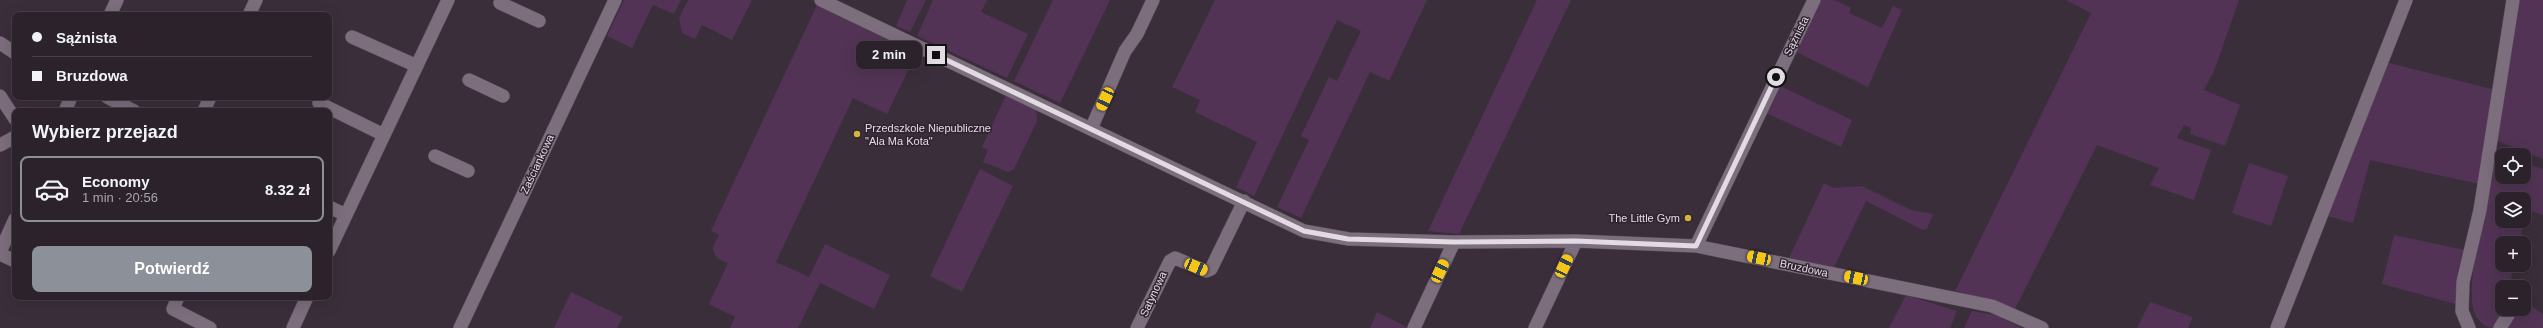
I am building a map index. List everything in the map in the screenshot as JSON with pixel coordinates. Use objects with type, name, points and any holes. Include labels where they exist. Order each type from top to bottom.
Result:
[{"type":"street","points":[[111,12],[117,0]]},
{"type":"street","points":[[250,12],[256,0]]},
{"type":"street","points":[[332,245],[448,0]]},
{"type":"street","name":"Zaściankowa","points":[[460,328],[615,0]]},
{"type":"street","name":"Bruzdowa","points":[[821,0],[1315,234],[1348,239],[1454,242],[1576,241],[1696,246],[1992,306],[2042,328]]},
{"type":"street","points":[[1091,129],[1125,51],[1137,34],[1153,0]]},
{"type":"street","name":"Sążnista","points":[[1696,246],[1814,0]]},
{"type":"street","points":[[2277,328],[2406,0]]},
{"type":"street","points":[[2469,328],[2462,310],[2463,282],[2480,210],[2513,0]]},
{"type":"street","points":[[500,3],[539,21]]},
{"type":"street","points":[[352,37],[417,66]]},
{"type":"street","points":[[0,43],[12,52]]},
{"type":"street","points":[[469,80],[503,96]]},
{"type":"street","points":[[0,96],[12,114]]},
{"type":"street","points":[[113,100],[128,108]]},
{"type":"street","points":[[319,103],[329,108]]},
{"type":"street","points":[[332,109],[384,135]]},
{"type":"street","points":[[0,145],[12,139]]},
{"type":"street","points":[[435,156],[468,171]]},
{"type":"street","name":"Satynowa","points":[[1137,328],[1170,261],[1175,258],[1206,271],[1211,269],[1244,201]]},
{"type":"street","points":[[332,209],[346,215]]},
{"type":"street","points":[[12,226],[0,253],[12,259]]},
{"type":"street","points":[[1535,328],[1576,241]]},
{"type":"street","points":[[1414,328],[1454,242]]},
{"type":"street","points":[[176,300],[172,309],[210,328]]},
{"type":"street","points":[[292,328],[306,300]]},
{"type":"street","points":[[2500,328],[2508,316]]},
{"type":"shaded area","points":[[624,0],[681,0],[674,14],[653,5],[632,48],[607,36]]},
{"type":"shaded area","points":[[688,0],[752,0],[732,40],[702,25],[695,39],[682,33],[679,18]]},
{"type":"shaded area","points":[[907,0],[926,0],[910,32],[896,26]]},
{"type":"shaded area","points":[[933,0],[987,0],[981,12],[1028,34],[1007,78],[917,36]]},
{"type":"shaded area","points":[[1053,0],[1110,0],[1060,103],[1014,81]]},
{"type":"shaded area","points":[[1215,0],[1427,0],[1389,81],[1370,72],[1301,218],[1277,207],[1309,140],[1301,136],[1329,77],[1337,81],[1361,31],[1337,20],[1254,196],[1236,187],[1257,142],[1195,112],[1200,100],[1172,87]]},
{"type":"shaded area","points":[[1537,0],[1571,0],[1459,234],[1428,231]]},
{"type":"shaded area","points":[[1817,0],[1834,0],[1851,8],[1849,13],[1882,28],[1893,6],[1902,10],[1868,87],[1792,50]]},
{"type":"shaded area","points":[[2066,0],[2239,0],[2214,71],[2204,90],[2240,105],[2225,146],[2190,134],[2191,128],[2184,125],[2177,138],[2211,150],[2194,200],[2150,185],[2159,168],[2097,145],[2015,309],[1955,291],[2091,13]]},
{"type":"shaded area","points":[[2517,0],[2543,0],[2543,159],[2531,154],[2531,148],[2515,148],[2495,140]]},
{"type":"shaded area","points":[[817,5],[917,52],[887,114],[853,98],[776,262],[809,277],[825,244],[890,275],[874,309],[820,283],[798,328],[730,328],[735,317],[709,304],[728,263],[722,261],[714,253],[713,247],[719,235],[711,231]]},
{"type":"shaded area","points":[[2386,62],[2495,90],[2479,184],[2370,160],[2353,223],[2323,215]]},
{"type":"shaded area","points":[[1780,86],[1852,120],[1841,147],[1766,113]]},
{"type":"shaded area","points":[[1006,95],[1036,107],[1037,121],[1014,169],[1008,172],[983,162],[988,150],[982,147]]},
{"type":"shaded area","points":[[2493,156],[2495,156],[2495,184],[2531,184],[2531,165],[2543,169],[2543,215],[2531,211],[2531,192],[2495,192],[2495,228],[2523,228],[2521,236],[2495,236],[2495,272],[2512,272],[2511,280],[2495,280],[2495,316],[2502,316],[2494,328],[2485,325],[2477,318],[2474,312],[2472,298],[2474,259]]},
{"type":"shaded area","points":[[2249,163],[2288,176],[2271,226],[2232,213]]},
{"type":"shaded area","points":[[980,169],[1013,186],[962,292],[930,276]]},
{"type":"shaded area","points":[[1824,183],[1834,188],[1862,186],[1911,210],[1933,214],[1927,229],[1923,230],[1866,201],[1834,267],[1789,258]]},
{"type":"shaded area","points":[[2394,235],[2465,250],[2456,304],[2382,284]]},
{"type":"shaded area","points":[[571,292],[623,317],[617,328],[554,328]]},
{"type":"shaded area","points":[[1906,295],[1957,311],[1950,328],[1889,328]]},
{"type":"shaded area","points":[[2150,302],[2193,317],[2188,328],[2137,328]]},
{"type":"shaded area","points":[[2531,306],[2543,314],[2543,328],[2505,328],[2513,316],[2531,316]]},
{"type":"shaded area","points":[[1972,311],[1995,315],[2022,328],[1964,328]]},
{"type":"shaded area","points":[[1377,312],[1409,328],[1370,328]]},
{"type":"place","name":"Przedszkole Niepubliczne \"Ala Ma Kota\"","points":[[857,134]]},
{"type":"place","name":"The Little Gym","points":[[1688,218]]},
{"type":"route","points":[[936,55],[1304,231],[1348,239],[1454,242],[1554,243],[1576,241],[1696,246],[1776,77]]}]
